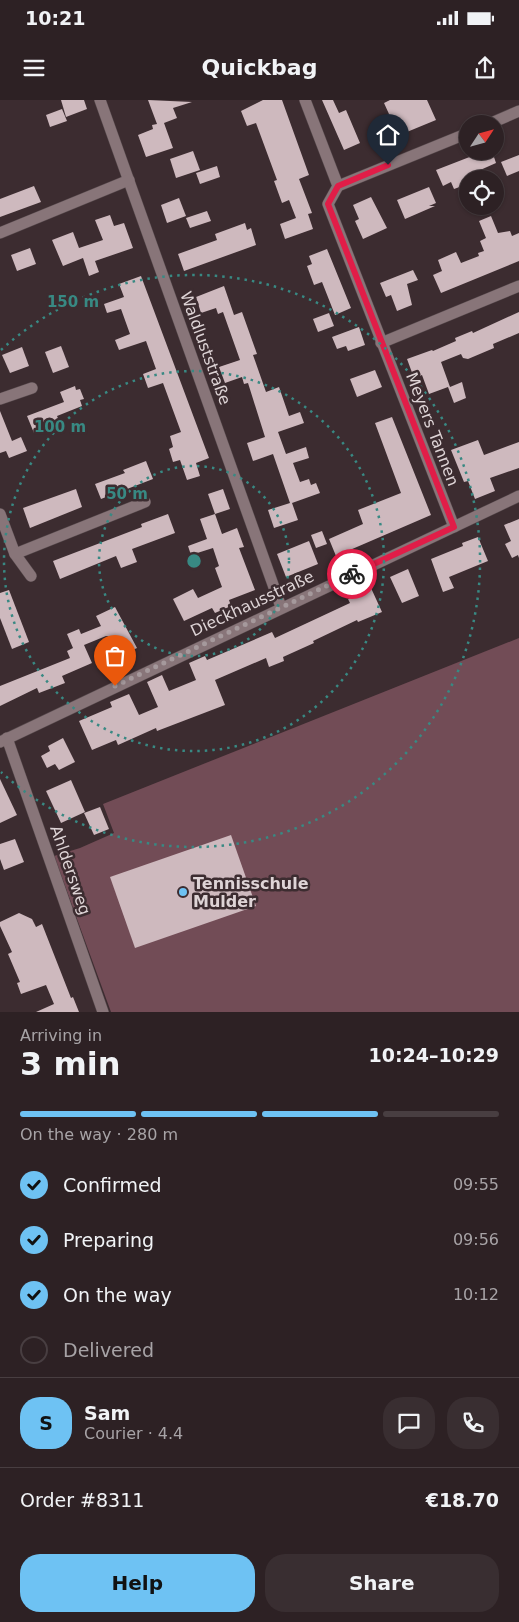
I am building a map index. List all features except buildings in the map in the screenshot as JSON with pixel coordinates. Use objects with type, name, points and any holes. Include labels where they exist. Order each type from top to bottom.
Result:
[{"type":"street","name":"Waldluststraße","points":[[100,100],[281,608]]},
{"type":"street","points":[[305,100],[338,186],[459,136]]},
{"type":"street","points":[[504,118],[519,111]]},
{"type":"street","points":[[0,234],[128,180]]},
{"type":"street","name":"Meyers Tannen","points":[[338,186],[328,204],[454,527]]},
{"type":"street","points":[[382,343],[519,286]]},
{"type":"street","points":[[0,399],[32,388]]},
{"type":"street","name":"Dieckhausstraße","points":[[3,740],[519,496]]},
{"type":"street","points":[[15,554],[145,502]]},
{"type":"street","points":[[0,514],[15,554],[32,576]]},
{"type":"street","name":"Ahldersweg","points":[[3,740],[103,1012]]},
{"type":"shaded area","points":[[519,638],[519,1012],[111,1012],[54,856],[80,848],[114,833],[103,804]]},
{"type":"way so far","points":[[115,686],[352,574]]},
{"type":"place","name":"Tennisschule Mulder","points":[[183,892]]},
{"type":"route","points":[[352,574],[454,527],[328,204],[338,186],[388,165]]}]
